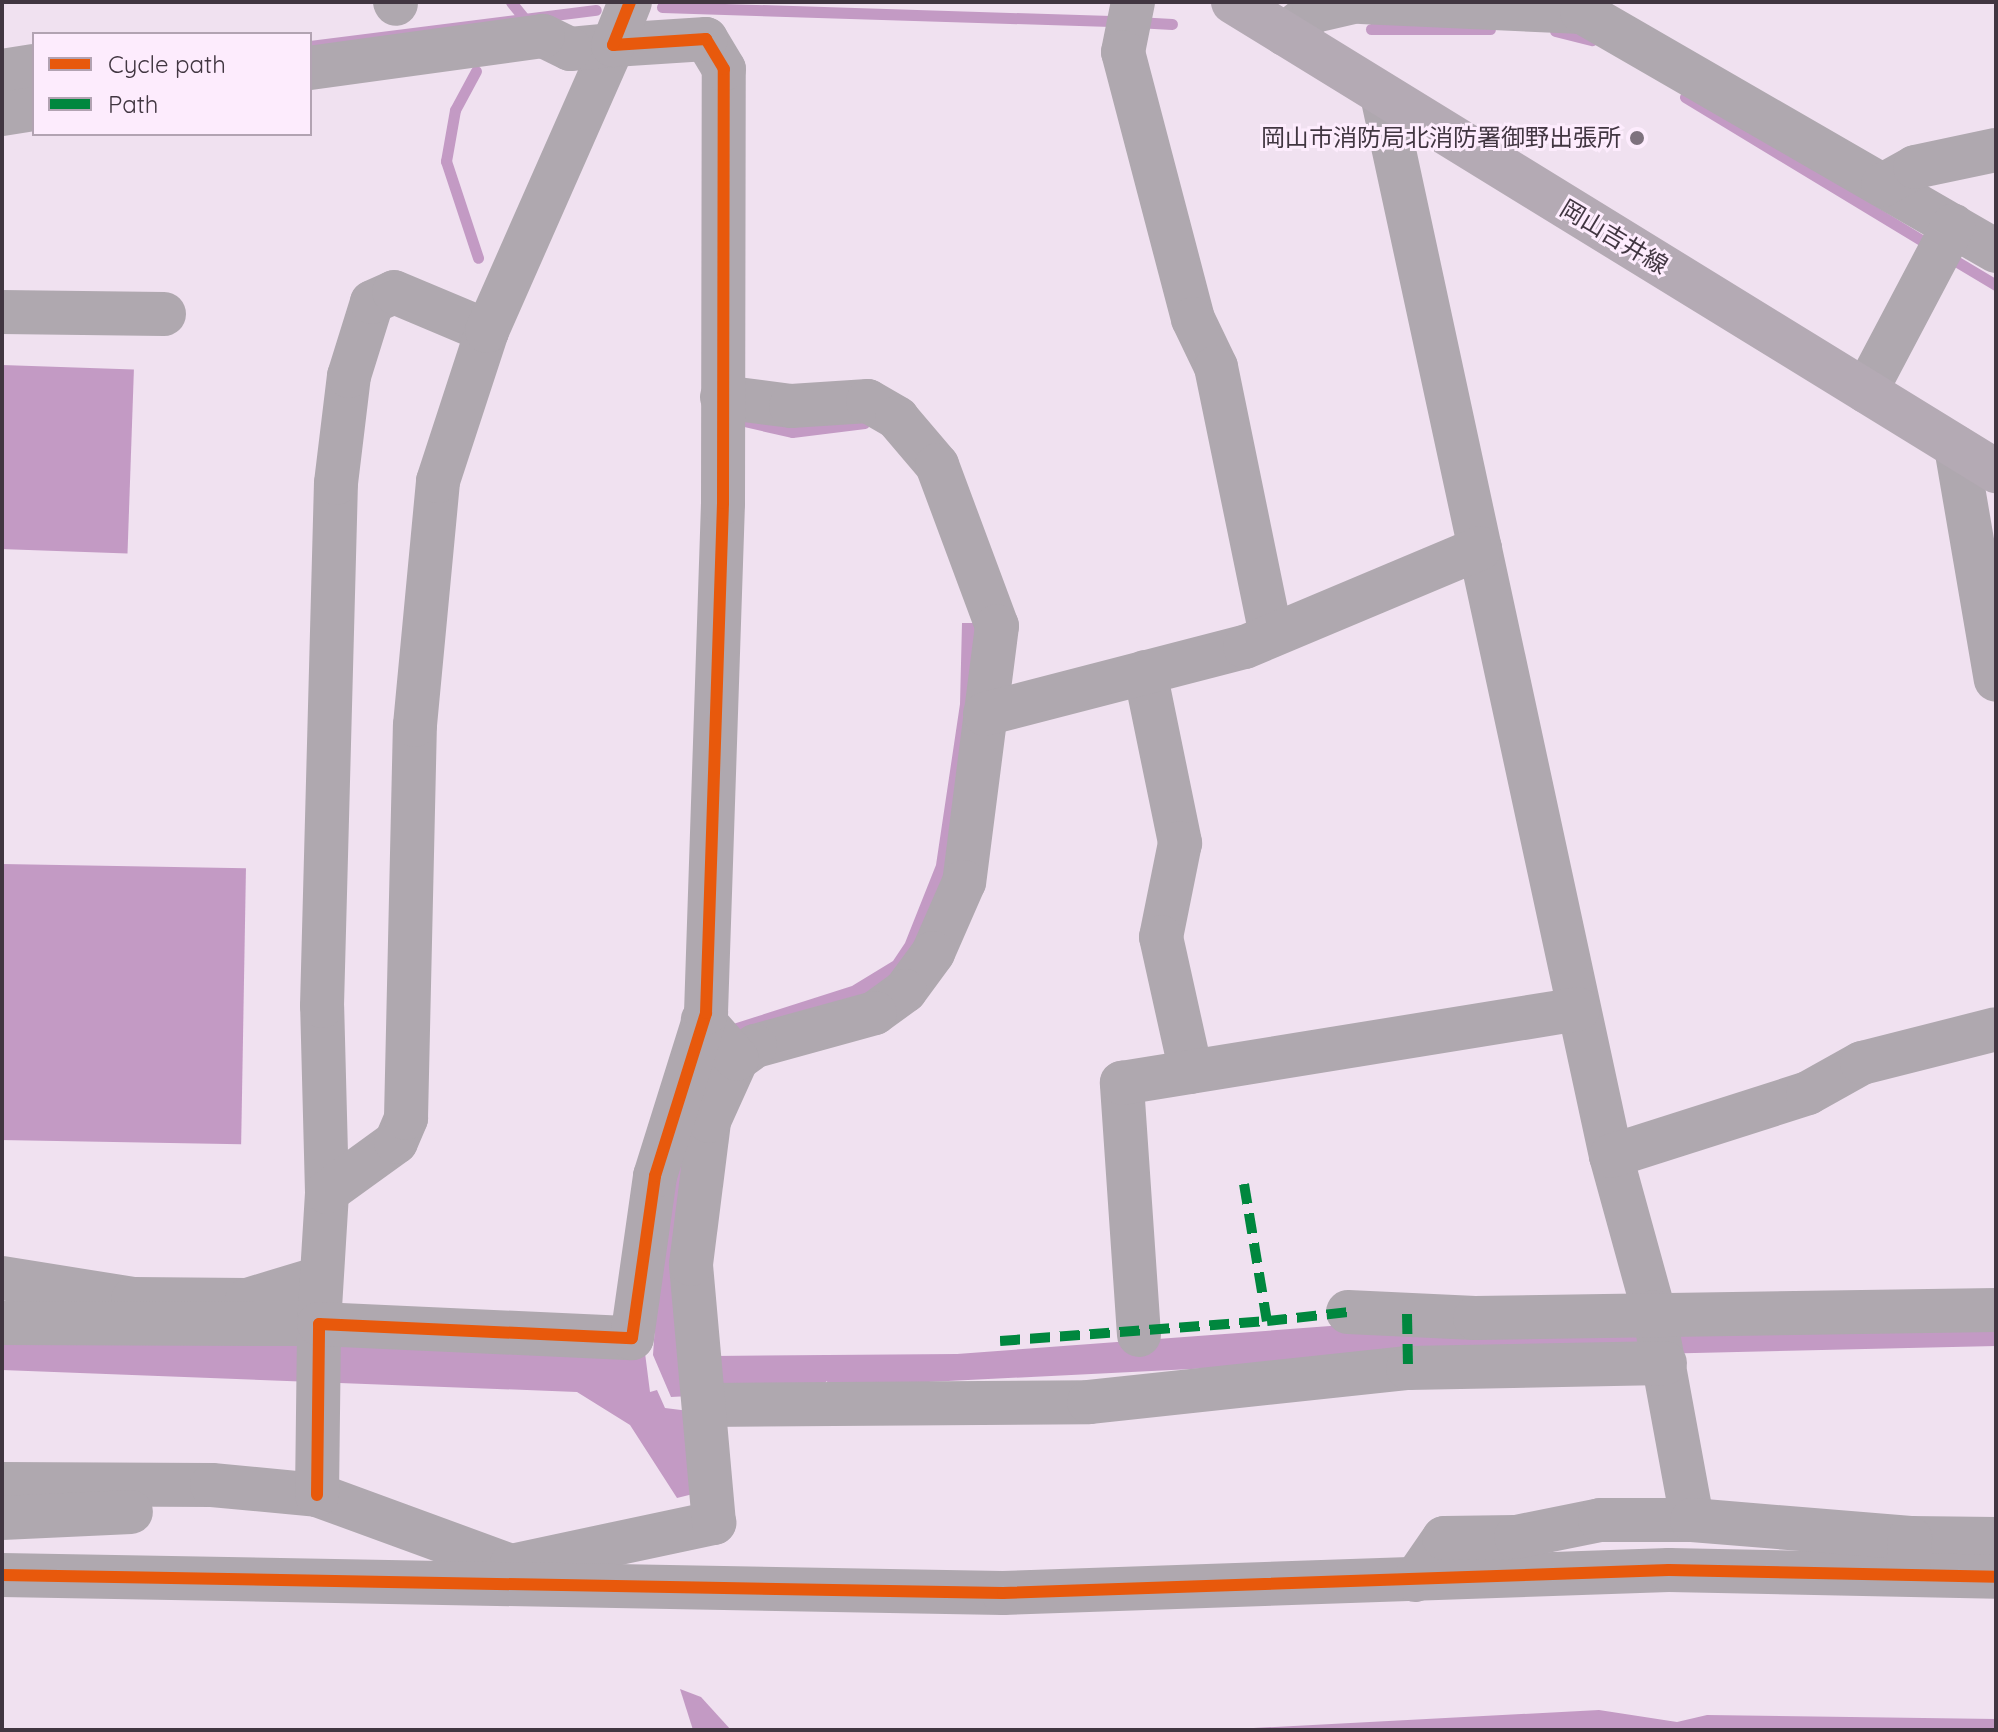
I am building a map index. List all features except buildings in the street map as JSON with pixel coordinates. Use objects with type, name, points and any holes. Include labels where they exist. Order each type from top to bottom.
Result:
[{"type":"main road","name":"岡山吉井線","points":[[1233,2],[1996,471]]},
{"type":"street","points":[[327,1192],[396,1142],[406,1118],[415,725],[430,539],[438,481],[487,331],[630,2]]},
{"type":"street","points":[[1285,34],[1314,11],[1353,2]]},
{"type":"street","points":[[1361,2],[1582,12],[1883,185],[1942,245],[1996,251]]},
{"type":"street","points":[[1130,18],[1193,319],[1216,367],[1271,635]]},
{"type":"street","points":[[2,1323],[632,1338],[655,1176],[703,1020],[722,397],[724,69],[706,39],[570,49],[543,36],[312,68]]},
{"type":"street","points":[[2,71],[32,66]]},
{"type":"street","points":[[1382,95],[1578,1009],[1611,1156],[1660,1338],[1692,1520]]},
{"type":"street","points":[[2,114],[32,109]]},
{"type":"street","points":[[1883,185],[1915,167],[1996,150]]},
{"type":"street","points":[[1866,391],[1942,245]]},
{"type":"street","points":[[317,1495],[320,1278],[327,1192],[322,1006],[334,542],[349,376],[372,302],[394,292],[487,331]]},
{"type":"street","points":[[2,312],[164,314]]},
{"type":"street","points":[[2,1484],[212,1485],[317,1495],[509,1575],[714,1523],[691,1264],[709,1121],[737,1059],[755,1046],[875,1013],[905,991],[933,953],[964,882],[997,626],[937,465],[897,418],[868,401],[791,406],[722,397]]},
{"type":"street","points":[[1956,447],[1996,680]]},
{"type":"street","points":[[985,714],[1271,635],[1480,548]]},
{"type":"street","points":[[1145,672],[1180,843],[1161,937],[1191,1072]]},
{"type":"street","points":[[1139,1335],[1122,1083],[1578,1009]]},
{"type":"street","points":[[703,1020],[737,1059]]},
{"type":"street","points":[[1611,1156],[1808,1093],[1862,1063],[1996,1029]]},
{"type":"street","points":[[2,1278],[133,1299],[233,1300],[320,1278]]},
{"type":"street","points":[[704,1405],[1089,1402],[1660,1338],[1996,1310]]},
{"type":"street","points":[[1348,1312],[1660,1338]]},
{"type":"street","points":[[2,1518],[317,1495]]},
{"type":"street","points":[[1415,1580],[1444,1538],[1455,1535],[1516,1537],[1600,1520],[1692,1520],[1909,1555],[1996,1577]]},
{"type":"street","points":[[2,1575],[509,1575],[1003,1593],[1669,1570],[1909,1555],[1996,1539]]},
{"type":"shaded area","points":[[2,365],[134,370],[127,553],[2,549]]},
{"type":"shaded area","points":[[962,623],[986,623],[963,847],[902,987],[746,1043],[702,1128],[713,1356],[957,1354],[1397,1321],[1996,1318],[1996,1346],[1351,1361],[828,1387],[827,1381],[817,1389],[671,1397],[653,1355],[663,1205],[727,1026],[852,986],[893,961],[905,943],[936,865],[960,704]]},
{"type":"shaded area","points":[[2,864],[246,868],[241,1144],[2,1140]]},
{"type":"shaded area","points":[[2,1335],[645,1353],[650,1392],[657,1390],[665,1408],[697,1412],[693,1494],[677,1498],[630,1425],[577,1392],[2,1370]]},
{"type":"shaded area","points":[[680,1689],[701,1697],[731,1730],[693,1730]]},
{"type":"shaded area","points":[[1599,1710],[1677,1722],[1707,1715],[1996,1719],[1996,1730],[1216,1730]]},
{"type":"waterway","points":[[511,2],[523,17]]},
{"type":"waterway","points":[[662,7],[1119,21]]},
{"type":"waterway","points":[[312,46],[596,10]]},
{"type":"waterway","points":[[1136,22],[1172,24]]},
{"type":"waterway","points":[[1371,29],[1490,29]]},
{"type":"waterway","points":[[1555,31],[1592,40]]},
{"type":"waterway","points":[[476,71],[455,110],[446,161],[478,258]]},
{"type":"waterway","points":[[1685,97],[1934,248]]},
{"type":"waterway","points":[[1949,257],[1996,285]]},
{"type":"waterway","points":[[744,421],[792,432],[864,423]]},
{"type":"marked path","points":[[1244,1184],[1267,1321],[1348,1312]]},
{"type":"marked path","points":[[1407,1314],[1408,1368]]},
{"type":"marked path","points":[[1000,1341],[1267,1321]]},
{"type":"cycle path","points":[[317,1495],[319,1324],[632,1338],[655,1176],[706,1013],[723,503],[724,69],[706,39],[613,45],[630,2]]},
{"type":"cycle path","points":[[2,1575],[1003,1593],[1669,1570],[1996,1577]]},
{"type":"place","name":"岡山市消防局北消防署御野出張所","points":[[1637,138]]}]
